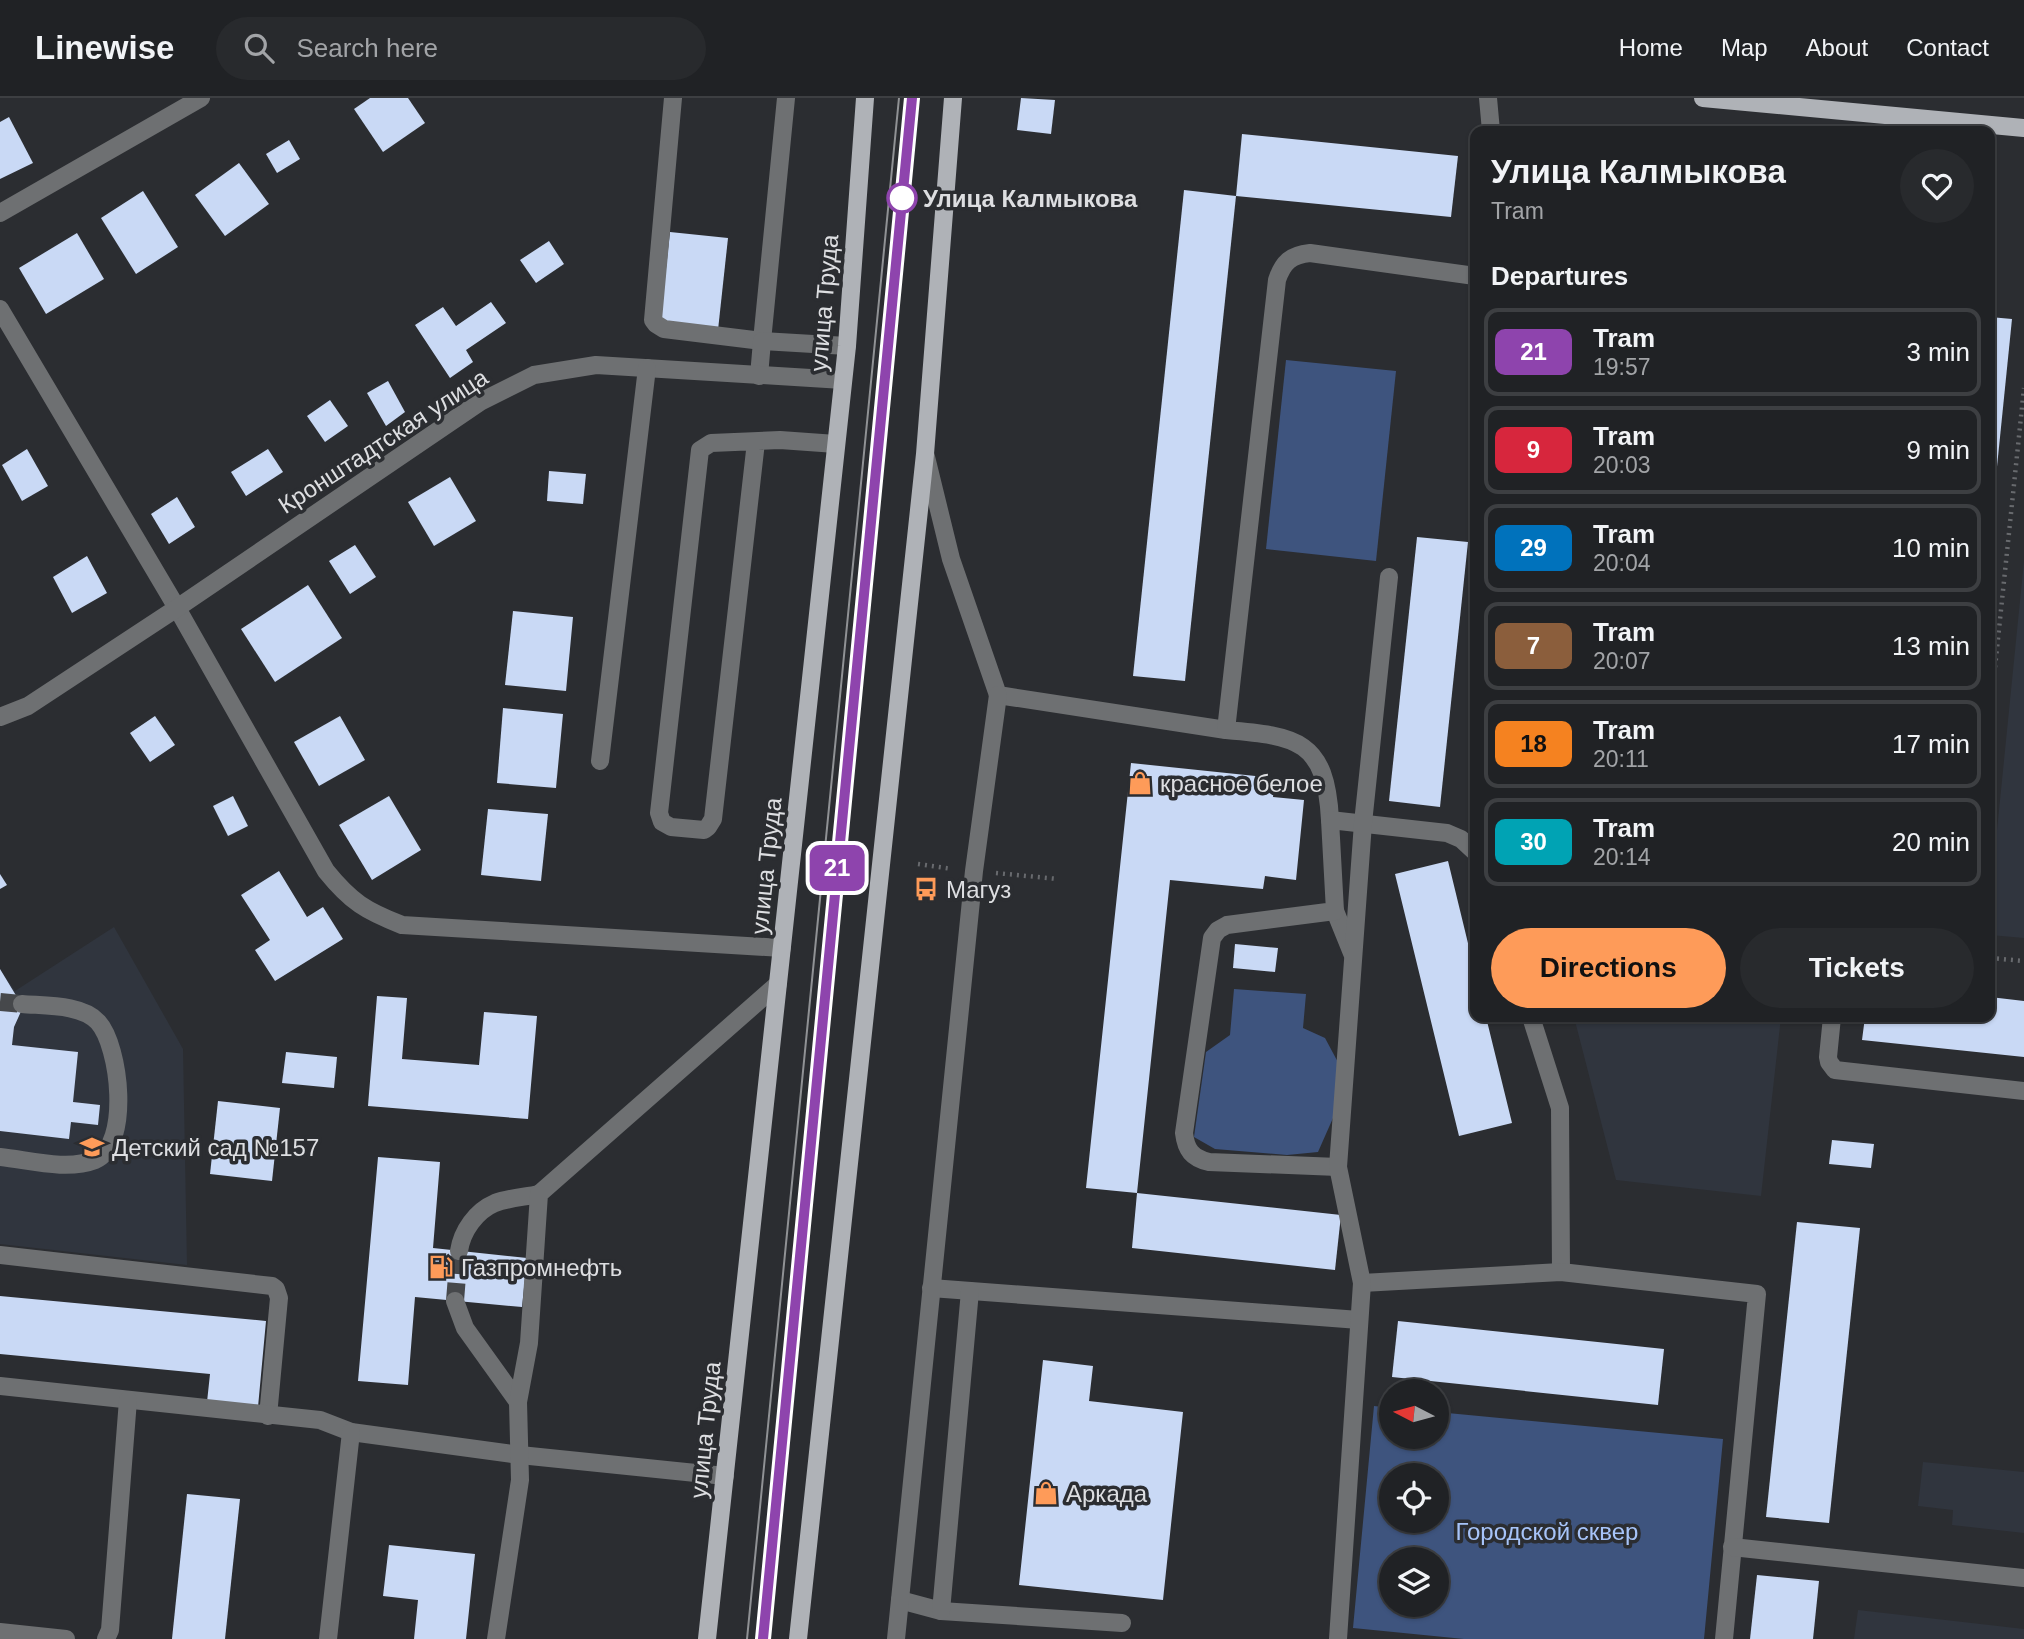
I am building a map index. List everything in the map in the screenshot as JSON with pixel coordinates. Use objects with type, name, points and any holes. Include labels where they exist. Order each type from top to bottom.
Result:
[{"type":"main road","name":"улица Труда","points":[[707,1639],[843,380],[865,98]]},
{"type":"main road","points":[[798,1639],[925,454],[953,98]]},
{"type":"main road","points":[[1703,98],[2024,128]]},
{"type":"street","points":[[0,213],[201,98]]},
{"type":"street","points":[[673,98],[653,320],[664,329],[762,341],[846,346]]},
{"type":"street","points":[[759,376],[786,98]]},
{"type":"street","points":[[1488,98],[1490,126]]},
{"type":"street","points":[[1226,730],[1277,280],[1281,269],[1288,260],[1298,254],[1310,253],[1470,275]]},
{"type":"street","points":[[0,309],[177,608],[327,871],[344,893],[370,913],[402,925],[782,948]]},
{"type":"street","name":"Кронштадтская улица","points":[[0,717],[28,706],[480,402],[534,375],[596,365],[843,380]]},
{"type":"street","points":[[600,761],[647,368]]},
{"type":"street","points":[[756,442],[712,824],[704,830],[671,827],[662,822],[659,813],[699,454],[707,444],[780,440],[836,444]]},
{"type":"street","points":[[896,1639],[972,885],[998,695],[951,559],[925,454]]},
{"type":"street","points":[[1338,1639],[1362,1283],[1338,1167],[1363,823],[1389,577]]},
{"type":"street","points":[[998,695],[1226,730],[1275,734],[1295,742],[1312,754],[1328,790],[1335,911],[1354,956]]},
{"type":"street","points":[[1330,820],[1447,833],[1461,839],[1470,847]]},
{"type":"street","points":[[1335,911],[1227,925],[1218,930],[1212,938],[1184,1133],[1185,1144],[1198,1160],[1338,1167]]},
{"type":"street","points":[[459,1251],[461,1237],[473,1219],[495,1203],[539,1194],[778,984]]},
{"type":"street","points":[[0,1157],[75,1165],[98,1159],[109,1148],[115,1132],[117,1073],[110,1044],[99,1023],[88,1013],[22,1004]]},
{"type":"street","points":[[1533,1022],[1560,1108],[1561,1272]]},
{"type":"street","points":[[1832,1022],[1828,1057],[1835,1070],[2024,1091]]},
{"type":"street","points":[[496,1639],[520,1480],[518,1402],[529,1343],[539,1194]]},
{"type":"street","points":[[0,1255],[272,1286],[279,1298],[268,1416]]},
{"type":"street","points":[[1362,1283],[1561,1272],[1757,1294],[1724,1639]]},
{"type":"street","points":[[931,1288],[1359,1320]]},
{"type":"street","points":[[941,1611],[970,1291]]},
{"type":"street","points":[[455,1301],[465,1328],[518,1402]]},
{"type":"street","points":[[0,1386],[320,1420],[351,1432],[520,1455],[725,1476]]},
{"type":"street","points":[[106,1639],[110,1630],[128,1399]]},
{"type":"street","points":[[328,1639],[351,1432]]},
{"type":"street","points":[[1732,1547],[2024,1578]]},
{"type":"street","points":[[900,1600],[941,1611],[1122,1623]]},
{"type":"street","points":[[0,1632],[66,1639]]},
{"type":"path","points":[[1995,668],[2024,388]]},
{"type":"path","points":[[1995,958],[2024,961]]},
{"type":"shaded area","points":[[2024,561],[2024,938],[1995,935],[1995,850]]},
{"type":"shaded area","name":"Детский сад №157","points":[[114,927],[183,1049],[187,1265],[0,1244],[0,969],[15,991]]},
{"type":"shaded area","points":[[1575,1022],[1780,1022],[1761,1196],[1616,1180]]},
{"type":"shaded area","points":[[1923,1462],[2024,1472],[2024,1533],[1952,1525],[1953,1510],[1918,1506]]},
{"type":"shaded area","points":[[1858,1610],[2024,1629],[2024,1639],[1854,1639]]},
{"type":"green space","points":[[1286,360],[1396,371],[1376,561],[1266,549]]},
{"type":"green space","points":[[1234,989],[1306,994],[1303,1028],[1325,1038],[1340,1066],[1333,1118],[1318,1152],[1287,1155],[1215,1149],[1194,1137],[1206,1052],[1230,1035]]},
{"type":"green space","name":"Городской сквер","points":[[1374,1406],[1379,1407],[1379,1449],[1449,1449],[1449,1413],[1723,1439],[1704,1639],[1464,1639],[1353,1628]]},
{"type":"building","points":[[370,98],[408,98],[425,123],[383,152],[354,109]]},
{"type":"building","points":[[1021,98],[1055,100],[1051,134],[1017,130]]},
{"type":"building","points":[[9,117],[33,163],[0,179],[0,122]]},
{"type":"building","points":[[1242,134],[1458,156],[1451,217],[1236,196]]},
{"type":"building","points":[[289,140],[300,159],[277,173],[266,154]]},
{"type":"building","points":[[239,163],[269,204],[225,236],[195,195]]},
{"type":"building","points":[[1184,190],[1236,196],[1185,681],[1133,676]]},
{"type":"building","points":[[143,191],[178,247],[136,274],[101,218]]},
{"type":"building","points":[[670,232],[728,238],[718,330],[660,324]]},
{"type":"building","points":[[77,233],[104,279],[46,314],[19,268]]},
{"type":"building","points":[[549,241],[564,264],[536,283],[520,260]]},
{"type":"building","points":[[491,302],[506,323],[466,350],[473,362],[450,378],[415,325],[443,307],[456,326]]},
{"type":"building","points":[[1995,317],[2012,319],[1995,486]]},
{"type":"building","points":[[388,381],[405,412],[386,426],[367,393]]},
{"type":"building","points":[[330,400],[348,426],[325,442],[307,416]]},
{"type":"building","points":[[27,449],[48,486],[22,501],[2,465]]},
{"type":"building","points":[[268,449],[283,472],[246,496],[231,472]]},
{"type":"building","points":[[549,471],[586,474],[583,504],[547,501]]},
{"type":"building","points":[[450,477],[476,521],[434,546],[408,502]]},
{"type":"building","points":[[177,497],[195,527],[169,544],[151,514]]},
{"type":"building","points":[[1417,537],[1468,542],[1440,807],[1389,801]]},
{"type":"building","points":[[355,545],[376,577],[350,594],[329,561]]},
{"type":"building","points":[[87,556],[107,593],[72,613],[53,577]]},
{"type":"building","points":[[308,585],[342,638],[275,682],[241,629]]},
{"type":"building","points":[[513,611],[573,617],[566,691],[505,685]]},
{"type":"building","points":[[503,708],[563,714],[556,788],[497,783]]},
{"type":"building","points":[[155,716],[175,745],[150,762],[130,733]]},
{"type":"building","points":[[340,716],[365,760],[319,786],[294,742]]},
{"type":"building","points":[[1131,763],[1275,778],[1273,797],[1304,800],[1296,880],[1265,876],[1263,889],[1170,880],[1137,1193],[1086,1188]]},
{"type":"building","points":[[233,796],[248,826],[228,836],[213,806]]},
{"type":"building","points":[[389,796],[421,850],[372,880],[339,825]]},
{"type":"building","points":[[488,809],[548,814],[541,881],[481,875]]},
{"type":"building","points":[[1448,861],[1470,951],[1470,1022],[1487,1022],[1512,1123],[1459,1136],[1395,874]]},
{"type":"building","points":[[279,871],[307,917],[323,907],[343,939],[275,981],[255,950],[270,940],[241,895]]},
{"type":"building","points":[[0,874],[7,885],[0,889]]},
{"type":"building","points":[[1235,944],[1278,948],[1275,972],[1233,968]]},
{"type":"building","points":[[0,969],[23,1007],[14,1027],[12,1045],[78,1052],[73,1102],[100,1105],[98,1125],[71,1122],[69,1139],[0,1131]]},
{"type":"building","points":[[377,996],[407,998],[402,1059],[479,1065],[484,1012],[537,1016],[528,1119],[368,1106]]},
{"type":"building","points":[[1995,998],[2024,1001],[2024,1057],[1862,1040],[1864,1022],[1995,1022]]},
{"type":"building","points":[[286,1052],[337,1057],[334,1088],[282,1083]]},
{"type":"building","points":[[218,1101],[280,1108],[272,1181],[210,1174]]},
{"type":"building","points":[[1832,1140],[1874,1144],[1871,1168],[1829,1164]]},
{"type":"building","points":[[378,1157],[440,1162],[433,1248],[527,1258],[522,1307],[415,1297],[408,1385],[358,1381]]},
{"type":"building","points":[[1137,1193],[1341,1215],[1335,1270],[1132,1248]]},
{"type":"building","points":[[1797,1222],[1860,1228],[1829,1523],[1766,1517]]},
{"type":"building","points":[[0,1296],[266,1321],[258,1407],[207,1402],[210,1374],[0,1354]]},
{"type":"building","points":[[1398,1321],[1664,1349],[1658,1405],[1449,1383],[1449,1379],[1392,1377]]},
{"type":"building","points":[[1043,1360],[1093,1366],[1089,1401],[1183,1412],[1163,1600],[1019,1585]]},
{"type":"building","points":[[187,1494],[240,1499],[225,1639],[172,1639]]},
{"type":"building","points":[[389,1545],[475,1554],[466,1639],[414,1639],[418,1600],[383,1596]]},
{"type":"building","points":[[1757,1575],[1819,1581],[1813,1639],[1750,1639]]},
{"type":"tunnel","points":[[0,1002],[22,1004]]},
{"type":"tunnel","points":[[455,1301],[459,1251]]},
{"type":"tram line","points":[[747,1639],[899,98]]},
{"type":"tram line","points":[[763,1639],[912,98]]},
{"type":"tram line","name":"21","points":[[763,1639],[912,98]]},
{"type":"place","name":"Улица Калмыкова","points":[[902,198]]},
{"type":"place","name":"красное белое","points":[[1140,783]]},
{"type":"place","name":"Магуз","points":[[926,889]]},
{"type":"place","name":"Детский сад №157","points":[[92,1147]]},
{"type":"place","name":"Газпромнефть","points":[[441,1267]]},
{"type":"place","name":"Аркада","points":[[1046,1493]]}]
